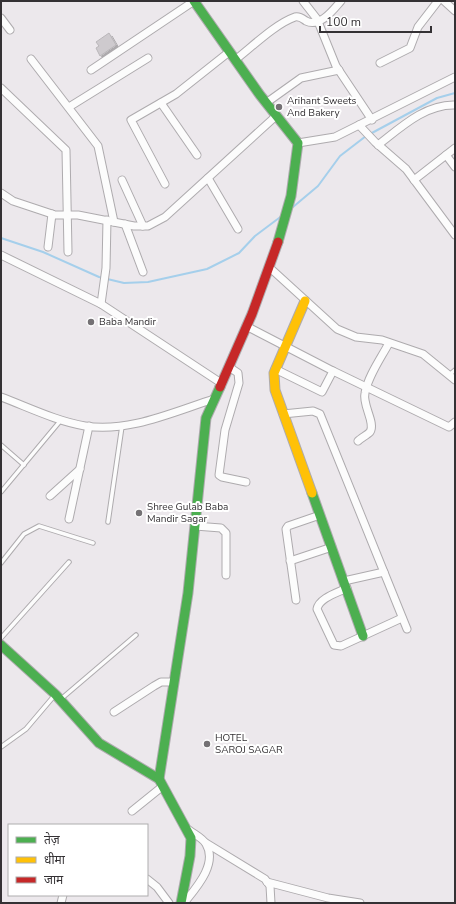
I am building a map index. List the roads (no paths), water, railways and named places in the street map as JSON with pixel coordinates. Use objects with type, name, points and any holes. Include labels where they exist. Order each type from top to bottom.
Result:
[{"type":"street","points":[[91,70],[194,1],[229,52],[276,116],[298,143],[291,196],[284,224],[246,326],[206,418],[188,594],[174,682],[161,782],[132,811]]},
{"type":"street","points":[[302,1],[318,22],[339,70],[372,120]]},
{"type":"street","points":[[235,60],[274,30],[295,17],[300,17],[310,22],[318,22],[341,1]]},
{"type":"street","points":[[380,63],[410,48],[418,27],[438,1]]},
{"type":"street","points":[[444,1],[455,11]]},
{"type":"street","points":[[1,18],[10,30]]},
{"type":"street","points":[[165,184],[131,120],[176,94],[229,52]]},
{"type":"street","points":[[70,107],[148,58]]},
{"type":"street","points":[[31,59],[70,107],[98,146],[114,222]]},
{"type":"street","points":[[266,102],[301,78],[339,70]]},
{"type":"street","points":[[298,143],[335,138],[455,77]]},
{"type":"street","points":[[1,88],[64,147],[67,156],[68,252]]},
{"type":"street","points":[[161,103],[197,156]]},
{"type":"street","points":[[376,143],[426,111],[455,105]]},
{"type":"street","points":[[1,193],[13,201],[52,214],[78,215],[125,224],[148,226],[165,217],[276,116]]},
{"type":"street","points":[[360,125],[376,143],[406,169],[455,235]]},
{"type":"street","points":[[414,180],[455,148]]},
{"type":"street","points":[[446,155],[455,167]]},
{"type":"street","points":[[208,178],[238,229]]},
{"type":"street","points":[[122,180],[143,226]]},
{"type":"street","points":[[48,247],[52,214]]},
{"type":"street","points":[[101,304],[106,268],[106,220]]},
{"type":"street","points":[[125,224],[143,272]]},
{"type":"street","points":[[1,256],[101,304],[221,383]]},
{"type":"street","points":[[269,267],[336,329],[356,337],[389,343],[423,354],[455,380]]},
{"type":"street","points":[[305,301],[275,369],[275,390],[364,636]]},
{"type":"street","points":[[246,326],[333,371],[449,427],[455,422]]},
{"type":"street","points":[[358,441],[370,432],[371,428],[364,399],[366,387],[389,343]]},
{"type":"street","points":[[228,367],[238,373],[240,383],[225,430],[219,475],[222,478],[246,482]]},
{"type":"street","points":[[275,369],[322,392],[333,371]]},
{"type":"street","points":[[1,398],[61,420],[105,428],[131,425],[214,399]]},
{"type":"street","points":[[283,414],[313,411],[320,414],[407,629]]},
{"type":"street","points":[[69,519],[89,426]]},
{"type":"street","points":[[50,496],[80,468]]},
{"type":"street","points":[[296,600],[286,529],[288,526],[320,515]]},
{"type":"street","points":[[195,526],[221,528],[226,533],[226,575]]},
{"type":"street","points":[[290,561],[332,547]]},
{"type":"street","points":[[384,572],[345,584],[320,602],[317,609],[334,645],[341,646],[402,618]]},
{"type":"street","points":[[1,645],[57,697],[99,743],[161,782],[191,838],[190,856],[182,902]]},
{"type":"street","points":[[114,712],[161,682],[174,682]]},
{"type":"street","points":[[185,827],[206,843],[267,882],[328,898],[360,903]]},
{"type":"street","points":[[182,902],[191,894],[204,875],[210,857],[206,843]]},
{"type":"street","points":[[148,881],[157,886],[169,903]]},
{"type":"street","points":[[267,882],[270,886],[271,902]]},
{"type":"lane","points":[[449,374],[455,370]]},
{"type":"lane","points":[[1,492],[61,420]]},
{"type":"lane","points":[[108,522],[122,426]]},
{"type":"lane","points":[[1,445],[24,465]]},
{"type":"lane","points":[[1,563],[24,534],[39,526],[93,543]]},
{"type":"lane","points":[[1,638],[69,562]]},
{"type":"lane","points":[[1,748],[26,729],[57,697],[136,635]]},
{"type":"waterway","points":[[370,134],[437,98],[455,93]]},
{"type":"waterway","points":[[293,207],[318,186],[340,156],[366,136]]},
{"type":"waterway","points":[[1,238],[43,252],[99,277],[124,283],[148,282],[207,269],[239,253],[255,236],[283,215]]},
{"type":"place","name":"Arihant Sweets And Bakery","points":[[279,107]]},
{"type":"place","name":"Baba Mandir","points":[[91,322]]},
{"type":"place","name":"Shree Gulab Baba Mandir Sagar","points":[[139,513]]},
{"type":"place","name":"HOTEL SAROJ SAGAR","points":[[207,744]]}]
